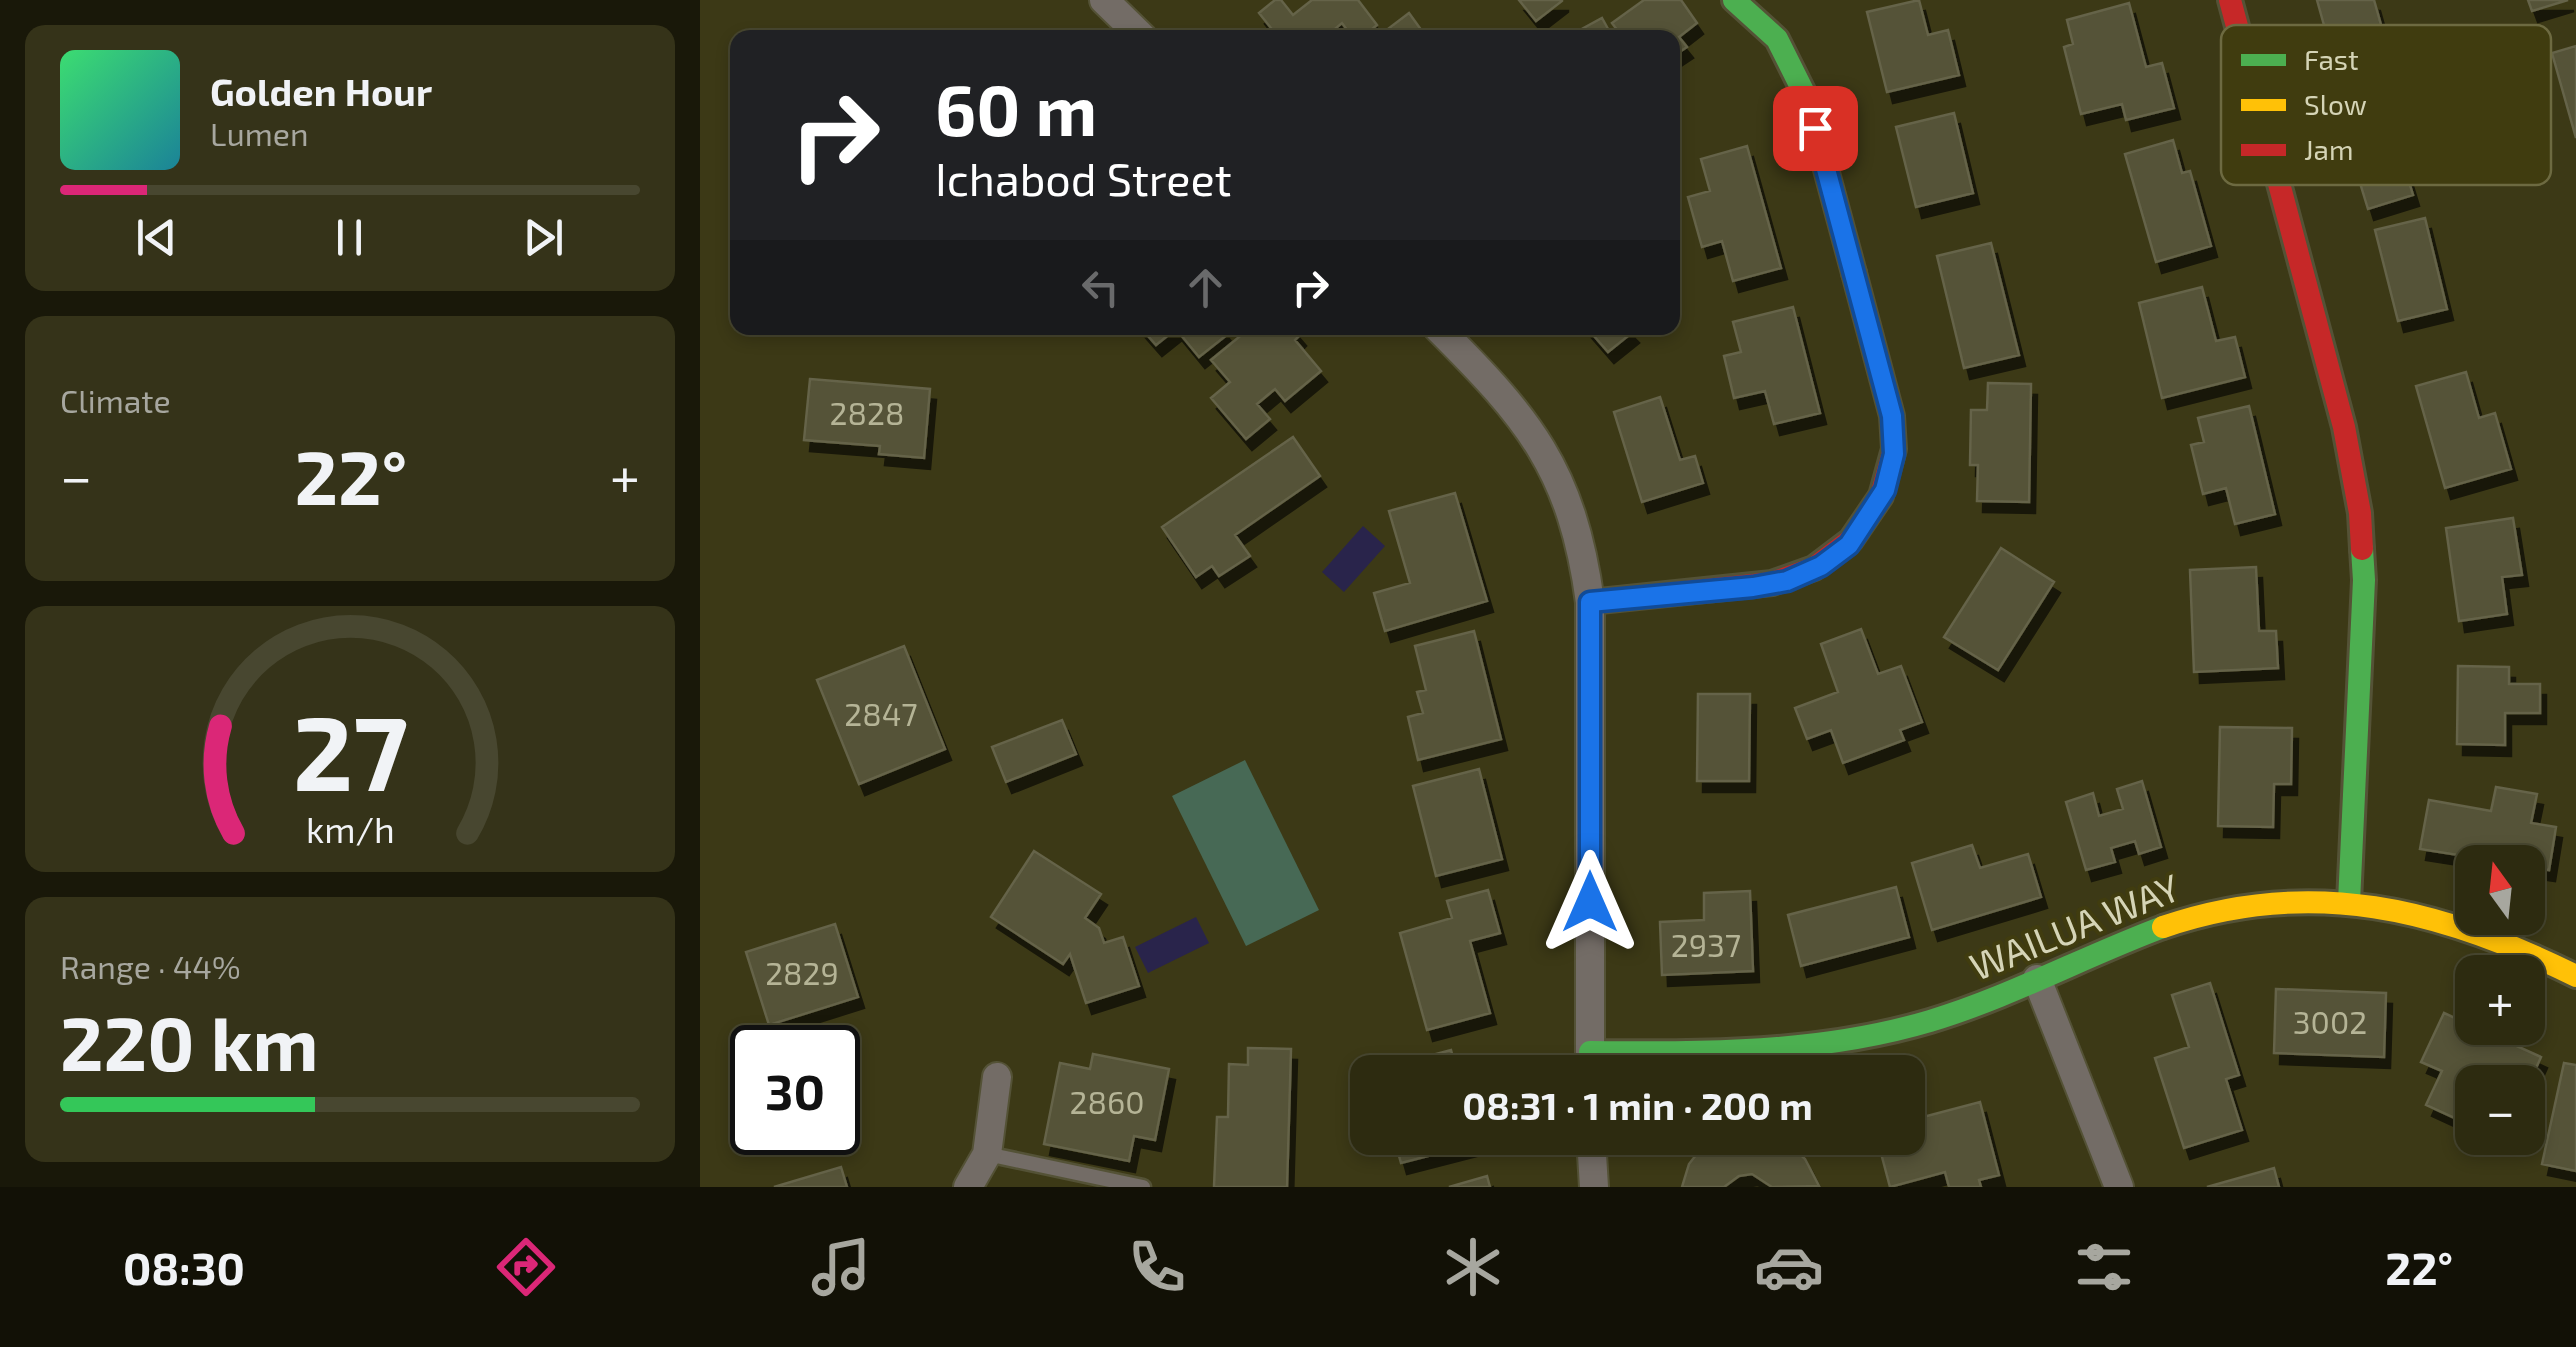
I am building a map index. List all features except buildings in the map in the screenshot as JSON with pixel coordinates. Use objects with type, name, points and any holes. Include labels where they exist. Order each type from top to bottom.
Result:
[{"type":"street","points":[[1104,0],[1135,30]]},
{"type":"street","points":[[1590,602],[1753,587],[1787,581],[1821,566],[1849,545],[1885,490],[1894,454],[1892,416],[1807,99],[1776,39],[1734,0]]},
{"type":"street","points":[[2230,0],[2237,25]]},
{"type":"street","points":[[2279,185],[2344,427],[2360,513],[2364,580],[2349,902]]},
{"type":"street","points":[[1445,335],[1492,382],[1539,441],[1572,516],[1584,557],[1590,602],[1590,1055]]},
{"type":"street","name":"WAILUA WAY","points":[[1709,1055],[1838,1042],[1929,1021],[2144,934],[2199,915],[2260,903],[2349,902],[2411,910],[2473,928],[2576,976]]},
{"type":"street","points":[[2038,978],[2119,1187]]},
{"type":"street","points":[[968,1187],[988,1154],[997,1078]]},
{"type":"street","points":[[1592,1155],[1594,1187]]},
{"type":"lane","points":[[988,1154],[1142,1187]]},
{"type":"green space","points":[[1245,760],[1319,910],[1246,946],[1172,796]]},
{"type":"shaded area","points":[[1363,526],[1385,546],[1344,592],[1322,572]]},
{"type":"shaded area","points":[[1196,917],[1209,943],[1148,973],[1135,947]]},
{"type":"traffic: fast","points":[[1734,0],[1777,39],[1807,99],[1854,273]]},
{"type":"traffic: fast","points":[[2349,902],[2364,580],[2362,549]]},
{"type":"traffic: fast","points":[[1590,1052],[1761,1049],[1888,1032],[1989,1000],[2163,927]]},
{"type":"traffic: slow","points":[[2163,927],[2218,912],[2271,904],[2323,902],[2374,907],[2475,933],[2576,976]]},
{"type":"traffic: jam","points":[[2230,0],[2237,25]]},
{"type":"traffic: jam","points":[[2279,185],[2344,427],[2360,513],[2362,549]]},
{"type":"traffic: jam","points":[[1590,602],[1772,583],[1814,568],[1851,540],[1881,496],[1894,449],[1892,416],[1854,273]]},
{"type":"route","points":[[1590,902],[1590,602],[1787,581],[1821,566],[1849,545],[1885,490],[1894,454],[1892,416],[1815,128]]}]
